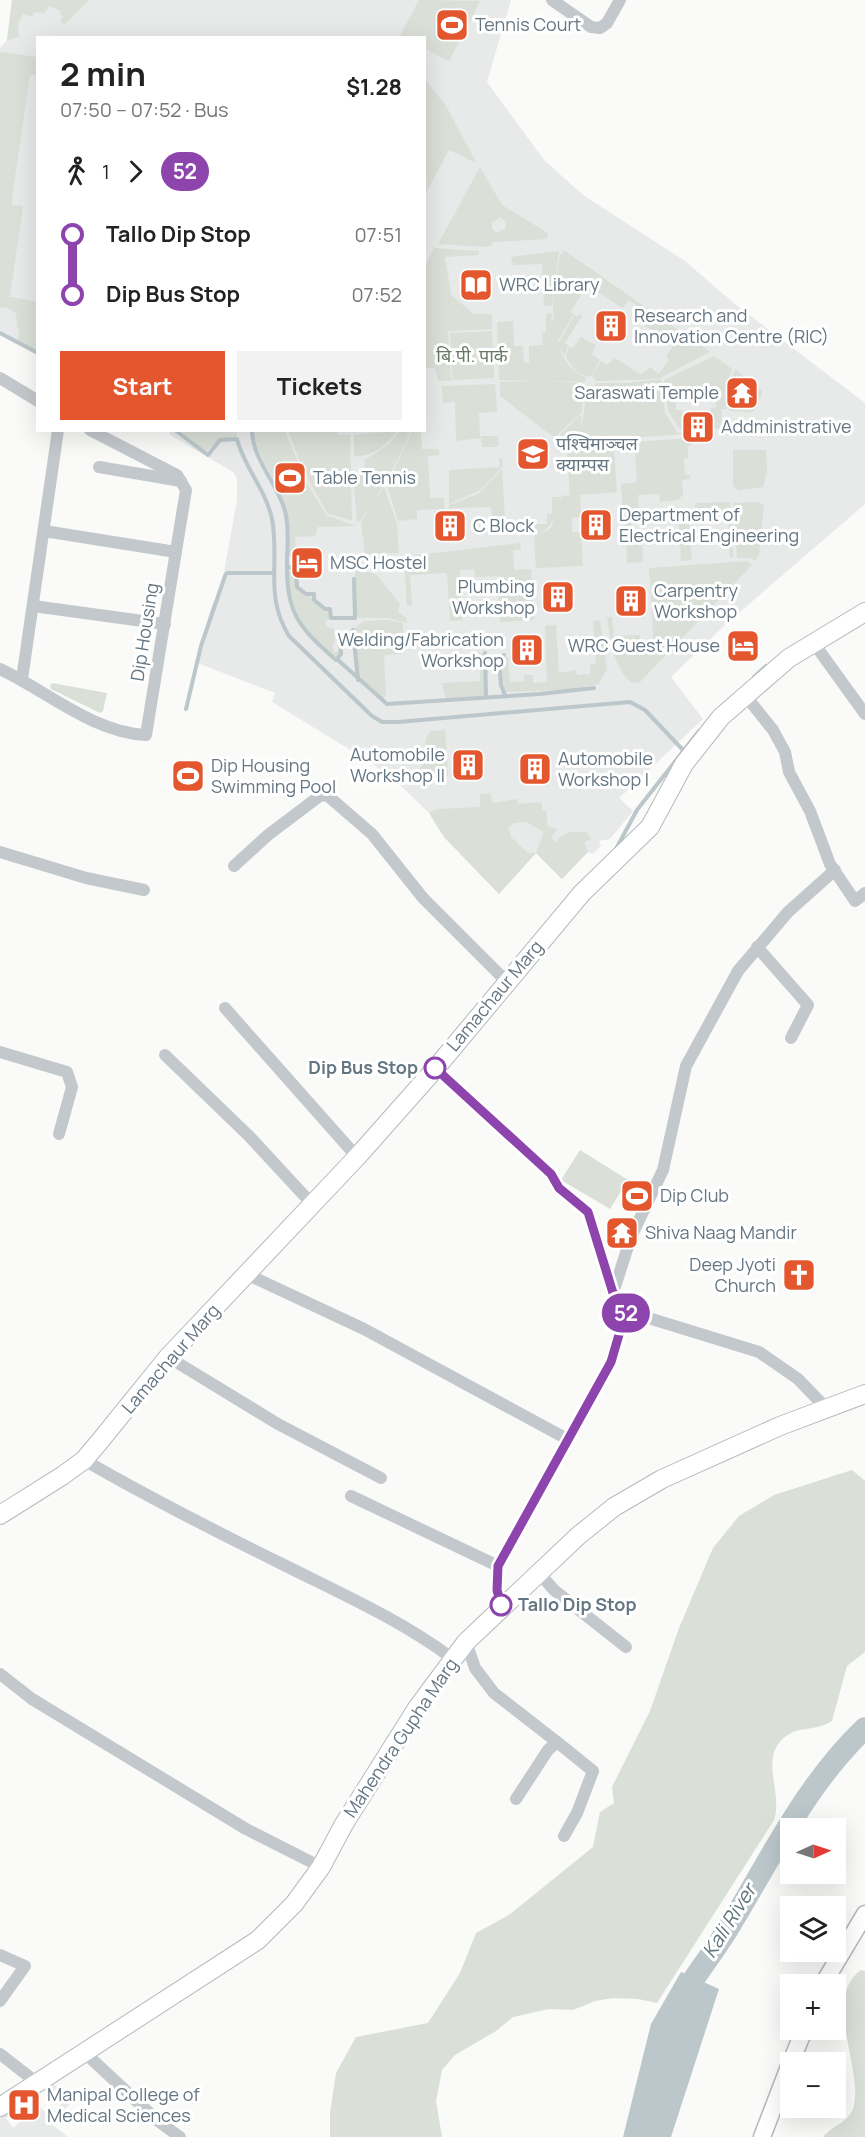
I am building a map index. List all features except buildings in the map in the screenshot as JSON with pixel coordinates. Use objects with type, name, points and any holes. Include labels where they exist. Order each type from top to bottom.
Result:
[{"type":"main road","name":"Lamachaur Marg","points":[[0,1515],[84,1460],[168,1357],[357,1157],[582,893],[650,827],[694,749],[746,695],[789,658],[865,612]]},
{"type":"main road","name":"Mahendra Gupha Marg","points":[[0,2107],[258,1940],[294,1904],[321,1867],[344,1824],[411,1718],[466,1642],[502,1606],[614,1507],[662,1479],[826,1408],[865,1394]]},
{"type":"main road","points":[[829,1974],[865,1914]]},
{"type":"main road","points":[[762,2137],[780,2091]]},
{"type":"street","points":[[552,0],[591,27],[600,28],[607,22],[620,0]]},
{"type":"street","points":[[0,378],[36,400]]},
{"type":"street","points":[[22,679],[58,432]]},
{"type":"street","points":[[94,432],[177,475],[183,481]]},
{"type":"street","points":[[99,467],[183,481]]},
{"type":"street","name":"Dip Housing","points":[[0,669],[22,679],[68,708],[104,725],[146,735],[187,497],[183,481]]},
{"type":"street","points":[[44,531],[177,552]]},
{"type":"street","points":[[33,606],[165,624]]},
{"type":"street","points":[[813,642],[865,714]]},
{"type":"street","points":[[746,695],[773,730],[785,752],[789,772],[810,812],[819,840],[835,870],[855,901],[865,893]]},
{"type":"street","points":[[234,866],[294,814],[321,795],[328,796],[372,834],[423,898],[507,982]]},
{"type":"street","points":[[0,852],[86,878],[144,890]]},
{"type":"street","points":[[613,1293],[631,1237],[663,1170],[686,1066],[738,971],[788,912],[835,870]]},
{"type":"street","points":[[757,947],[808,1005],[791,1038]]},
{"type":"street","points":[[225,1008],[357,1157]]},
{"type":"street","points":[[0,1052],[67,1072],[72,1087],[59,1134]]},
{"type":"street","points":[[165,1055],[249,1136],[312,1204]]},
{"type":"street","points":[[435,1068],[543,1167],[559,1188],[588,1212],[613,1293],[642,1316],[759,1352],[798,1379],[826,1408]]},
{"type":"street","points":[[246,1274],[364,1329],[568,1440]]},
{"type":"street","points":[[502,1606],[497,1590],[498,1566],[611,1362],[628,1304]]},
{"type":"street","points":[[168,1357],[279,1424],[381,1478]]},
{"type":"street","points":[[84,1460],[142,1493],[375,1610],[423,1636],[453,1659]]},
{"type":"street","points":[[351,1496],[498,1566]]},
{"type":"street","points":[[539,1573],[554,1590],[626,1647]]},
{"type":"street","points":[[466,1642],[475,1668],[494,1693],[593,1771],[577,1813],[564,1836]]},
{"type":"street","points":[[0,1674],[32,1699],[246,1829],[321,1867]]},
{"type":"street","points":[[516,1799],[548,1750],[557,1742]]},
{"type":"street","points":[[0,1955],[25,1966],[0,2001]]},
{"type":"street","points":[[84,2052],[158,2121],[180,2137]]},
{"type":"street","points":[[0,2054],[36,2082]]},
{"type":"shaded area","name":"पश्‍चिमाञ्‍चल क्याम्पस","points":[[12,0],[511,0],[487,82],[544,160],[583,195],[685,261],[735,304],[865,403],[865,504],[726,624],[671,677],[703,719],[619,798],[633,811],[610,839],[599,841],[601,846],[593,854],[587,852],[562,879],[536,853],[499,894],[444,837],[429,813],[400,785],[370,762],[272,702],[275,693],[195,662],[212,605],[221,588],[237,500],[237,478],[233,472],[170,435],[170,432],[426,432],[426,36],[36,36],[36,354],[0,335],[0,48],[7,40]]},
{"type":"shaded area","name":"Dip Housing Swimming Pool","points":[[189,766],[192,767],[191,773],[202,778],[198,788],[178,780],[183,770],[185,771]]},
{"type":"shaded area","points":[[681,1972],[719,1989],[671,2137],[623,2137],[651,2024]]},
{"type":"shaded area","name":"Manipal College of Medical Sciences","points":[[48,2079],[72,2102],[50,2123],[68,2137],[0,2137],[0,2113]],"holes":[[[44,2084],[64,2101],[50,2116],[30,2099]],[[17,2108],[25,2117],[13,2128],[6,2118]]]},
{"type":"green space","points":[[12,0],[89,0],[65,24],[60,22],[63,16],[60,15],[61,11],[49,6],[45,13],[34,12],[32,17],[23,14],[18,24],[19,37],[7,40]]},
{"type":"green space","points":[[419,0],[480,1],[449,61],[426,50],[426,36],[400,36]]},
{"type":"green space","points":[[0,52],[36,57],[36,75],[30,75],[12,197],[12,205],[23,206],[10,296],[6,296],[36,302],[36,350],[18,341],[19,329],[16,313],[6,307],[0,308]]},
{"type":"green space","points":[[426,80],[446,106],[475,160],[474,162],[449,150],[426,193]]},
{"type":"green space","points":[[480,167],[502,205],[548,234],[547,239],[493,242],[490,246],[484,247],[438,244]],"holes":[[[501,217],[506,222],[506,228],[497,233],[492,229],[492,222]]]},
{"type":"green space","points":[[434,248],[479,251],[479,255],[445,257],[451,295],[474,314],[492,314],[492,329],[448,331],[451,381],[438,381],[435,368],[426,368],[426,264]]},
{"type":"green space","points":[[559,251],[555,279],[560,255],[565,251],[710,352],[658,379],[596,381],[592,376],[601,361],[607,365],[615,358],[638,373],[642,374],[650,367],[659,374],[669,360],[666,357],[673,346],[640,322],[647,313],[629,300],[622,308],[588,285],[570,312],[574,314],[557,342],[553,307],[555,282],[552,306],[544,306],[542,264],[513,265],[511,257]]},
{"type":"green space","points":[[552,313],[551,325],[554,315],[561,351],[570,366],[586,378],[585,382],[499,380],[497,322],[513,321],[514,346],[523,346],[524,363],[529,363],[529,346],[543,345],[542,333],[546,332],[546,314]]},
{"type":"green space","points":[[580,314],[582,316],[565,343],[568,345],[565,356],[557,345],[575,315],[577,317]]},
{"type":"green space","name":"बि.पी. पार्क","points":[[492,331],[494,378],[452,380],[450,333]]},
{"type":"green space","points":[[581,337],[596,345],[592,354],[600,360],[591,376],[586,377],[575,370],[566,357],[569,346],[572,349]]},
{"type":"green space","points":[[714,356],[732,369],[726,388],[726,409],[721,409],[722,428],[714,429],[713,433],[704,433],[703,427],[712,426],[711,408],[716,407],[714,389],[675,392],[676,410],[682,410],[684,430],[680,430],[668,410],[664,380]]},
{"type":"green space","points":[[735,369],[762,391],[752,412],[730,411],[730,399],[748,399],[747,387],[729,386]]},
{"type":"green space","points":[[661,379],[665,413],[678,433],[686,434],[613,439],[613,442],[584,445],[558,440],[560,434],[581,415],[581,429],[588,387],[596,383],[627,383]]},
{"type":"green space","points":[[500,382],[584,383],[586,386],[581,413],[559,433],[556,439],[500,396]]},
{"type":"green space","points":[[495,384],[497,412],[479,413],[480,436],[498,436],[499,444],[496,447],[482,447],[481,438],[456,441],[455,402],[443,403],[442,386]]},
{"type":"green space","points":[[181,432],[237,432],[236,437],[220,439],[206,451]]},
{"type":"green space","points":[[254,432],[285,432],[307,483],[326,515],[356,526],[318,527],[315,536],[295,537],[296,558],[289,557],[287,522],[283,505]]},
{"type":"green space","points":[[288,432],[338,432],[338,435],[350,435],[352,521],[327,513],[303,470]]},
{"type":"green space","points":[[396,432],[378,449],[360,456],[354,456],[354,435]]},
{"type":"green space","points":[[398,432],[410,432],[378,495],[363,518],[357,523],[353,472],[364,473],[365,460],[389,444]]},
{"type":"green space","points":[[412,432],[421,432],[422,449],[438,449],[440,455],[428,456],[430,498],[444,498],[445,509],[417,510],[417,519],[398,521],[387,485]]},
{"type":"green space","points":[[691,438],[692,445],[688,446],[688,458],[684,459],[685,475],[690,475],[690,479],[682,480],[683,495],[678,500],[660,502],[659,494],[638,495],[640,520],[623,521],[621,484],[637,482],[635,452],[618,452],[618,443]]},
{"type":"green space","points":[[614,448],[617,492],[580,495],[581,517],[572,518],[572,532],[581,532],[583,566],[536,568],[534,538],[551,528],[562,496],[570,495],[567,450]]},
{"type":"green space","points":[[733,450],[766,450],[767,471],[763,487],[739,490],[733,486]]},
{"type":"green space","points":[[499,458],[502,458],[503,466],[480,490],[449,504],[449,470],[500,467]]},
{"type":"green space","points":[[502,469],[505,521],[503,525],[493,526],[491,507],[452,508],[452,516],[449,516],[449,505],[478,494]]},
{"type":"green space","points":[[384,487],[397,523],[399,553],[365,554],[361,522]]},
{"type":"green space","points":[[552,497],[561,497],[555,515],[549,526],[534,537],[535,524],[547,524],[547,514],[552,514]]},
{"type":"green space","points":[[730,502],[733,557],[730,558],[728,514],[687,516],[694,512],[696,503]]},
{"type":"green space","points":[[758,502],[764,505],[759,555],[755,561],[750,558],[737,558],[733,503]]},
{"type":"green space","points":[[631,522],[632,545],[642,545],[643,562],[627,563],[625,523]]},
{"type":"green space","points":[[689,523],[692,560],[681,561],[679,524]]},
{"type":"green space","points":[[520,543],[521,550],[513,550],[514,570],[531,569],[534,620],[500,622],[497,576],[475,577],[474,569],[460,570],[462,620],[450,621],[447,573],[410,575],[412,606],[407,606],[404,559],[408,556]]},
{"type":"green space","points":[[747,561],[752,565],[640,682],[632,683],[625,676],[616,661],[607,617],[612,617],[614,636],[640,635],[642,650],[654,650],[649,568]]},
{"type":"green space","points":[[288,568],[295,568],[297,587],[310,596],[324,611],[329,612],[330,619],[325,622],[327,627],[334,629],[335,643],[332,644],[334,652],[339,651],[338,657],[329,652],[312,634],[294,610],[289,592]]},
{"type":"green space","points":[[355,569],[376,574],[400,604],[398,612],[406,618],[407,623],[388,618],[355,618]]},
{"type":"green space","points":[[387,620],[403,623],[404,650],[401,654],[384,655],[386,694],[383,700],[359,680],[353,629],[364,621]]},
{"type":"green space","points":[[600,620],[607,669],[599,684],[568,690],[505,692],[501,670],[503,657],[508,657],[510,682],[524,681],[524,675],[533,675],[533,683],[547,682],[545,626],[556,625],[559,673],[576,670],[577,675],[590,674],[590,665],[596,664],[593,621]]},
{"type":"green space","points":[[479,652],[485,655],[485,697],[446,700],[442,683],[480,681]]},
{"type":"green space","points":[[52,683],[107,693],[103,711],[100,713],[51,689]]},
{"type":"green space","points":[[445,730],[448,776],[423,779],[419,769],[424,760],[428,735],[431,731]]},
{"type":"green space","points":[[490,793],[493,803],[517,799],[518,804],[542,802],[542,810],[546,811],[548,827],[555,828],[557,831],[551,836],[555,843],[560,837],[570,832],[586,832],[591,839],[584,842],[588,852],[562,879],[536,853],[499,894],[444,837],[429,813],[437,809],[480,807],[480,794]],"holes":[[[526,822],[544,832],[536,853],[528,853],[511,837],[508,828],[514,823]]]},
{"type":"green space","points":[[580,1150],[628,1180],[610,1209],[561,1180]]},
{"type":"green space","name":"Dip Club","points":[[636,1188],[644,1192],[638,1205],[629,1201]]},
{"type":"green space","points":[[852,1470],[865,1481],[865,1652],[847,1666],[832,1721],[791,1733],[780,1741],[772,1761],[776,1797],[774,1820],[657,2003],[638,1999],[613,1998],[595,2001],[573,2010],[549,2009],[513,2017],[496,2031],[455,2055],[442,2070],[436,2101],[442,2137],[330,2137],[330,2113],[336,2073],[356,2037],[428,2023],[460,1973],[476,1933],[509,1915],[593,1847],[600,1812],[614,1803],[612,1787],[650,1711],[679,1628],[713,1548],[739,1516],[774,1495]]},
{"type":"green space","points":[[861,1970],[865,1971],[865,2137],[823,2137],[847,2118],[853,2109],[854,2075],[846,2036],[846,1995],[850,1983]]},
{"type":"waterway","points":[[0,333],[36,352]]},
{"type":"waterway","points":[[178,432],[208,455],[220,440],[237,439],[265,498],[272,519],[275,592],[281,621],[289,636],[372,716],[382,722],[398,722],[630,702],[645,710],[683,750]]},
{"type":"waterway","points":[[252,432],[256,451],[285,511],[288,529],[287,576],[296,616],[311,637],[336,660],[341,654],[339,633]]},
{"type":"waterway","points":[[287,567],[296,567],[297,587],[306,594],[314,594],[314,600],[325,609],[330,609],[331,618],[355,618],[354,579]]},
{"type":"waterway","points":[[186,709],[201,646],[225,576],[227,573],[273,573]]},
{"type":"waterway","points":[[353,630],[358,680]]},
{"type":"waterway","points":[[485,653],[486,697]]},
{"type":"waterway","points":[[504,655],[499,660],[501,685],[505,695]]},
{"type":"waterway","points":[[338,660],[387,704],[540,694],[594,688]]},
{"type":"waterway","points":[[754,677],[766,666]]},
{"type":"waterway","points":[[616,849],[637,810],[699,731]]},
{"type":"waterway","name":"Kali River","points":[[678,2004],[726,1932],[806,1799],[824,1774],[865,1728]]},
{"type":"bus line","name":"52","points":[[435,1068],[551,1174],[565,1194],[588,1212],[613,1293],[628,1304],[611,1362],[551,1469],[530,1512],[498,1566],[497,1590],[501,1605]]},
{"type":"place","name":"Tennis Court","points":[[452,25]]},
{"type":"place","name":"WRC Library","points":[[476,285]]},
{"type":"place","name":"Research and Innovation Centre (RIC)","points":[[611,326]]},
{"type":"place","name":"Saraswati Temple","points":[[742,393]]},
{"type":"place","name":"Addministrative","points":[[698,427]]},
{"type":"place","name":"पश्‍चिमाञ्‍चल क्याम्पस","points":[[533,454]]},
{"type":"place","name":"Table Tennis","points":[[290,478]]},
{"type":"place","name":"Department of Electrical Engineering","points":[[596,525]]},
{"type":"place","name":"C Block","points":[[450,526]]},
{"type":"place","name":"MSC Hostel","points":[[307,563]]},
{"type":"place","name":"Plumbing Workshop","points":[[558,597]]},
{"type":"place","name":"Carpentry Workshop","points":[[631,601]]},
{"type":"place","name":"WRC Guest House","points":[[743,646]]},
{"type":"place","name":"Welding/Fabrication Workshop","points":[[527,650]]},
{"type":"place","name":"Automobile Workshop II","points":[[468,765]]},
{"type":"place","name":"Automobile Workshop I","points":[[535,769]]},
{"type":"place","name":"Dip Housing Swimming Pool","points":[[188,776]]},
{"type":"place","name":"Dip Bus Stop","points":[[435,1068]]},
{"type":"place","name":"Dip Club","points":[[637,1196]]},
{"type":"place","name":"Shiva Naag Mandir","points":[[622,1233]]},
{"type":"place","name":"Deep Jyoti Church","points":[[799,1275]]},
{"type":"place","name":"Tallo Dip Stop","points":[[501,1605]]},
{"type":"place","name":"Manipal College of Medical Sciences","points":[[24,2105]]}]
